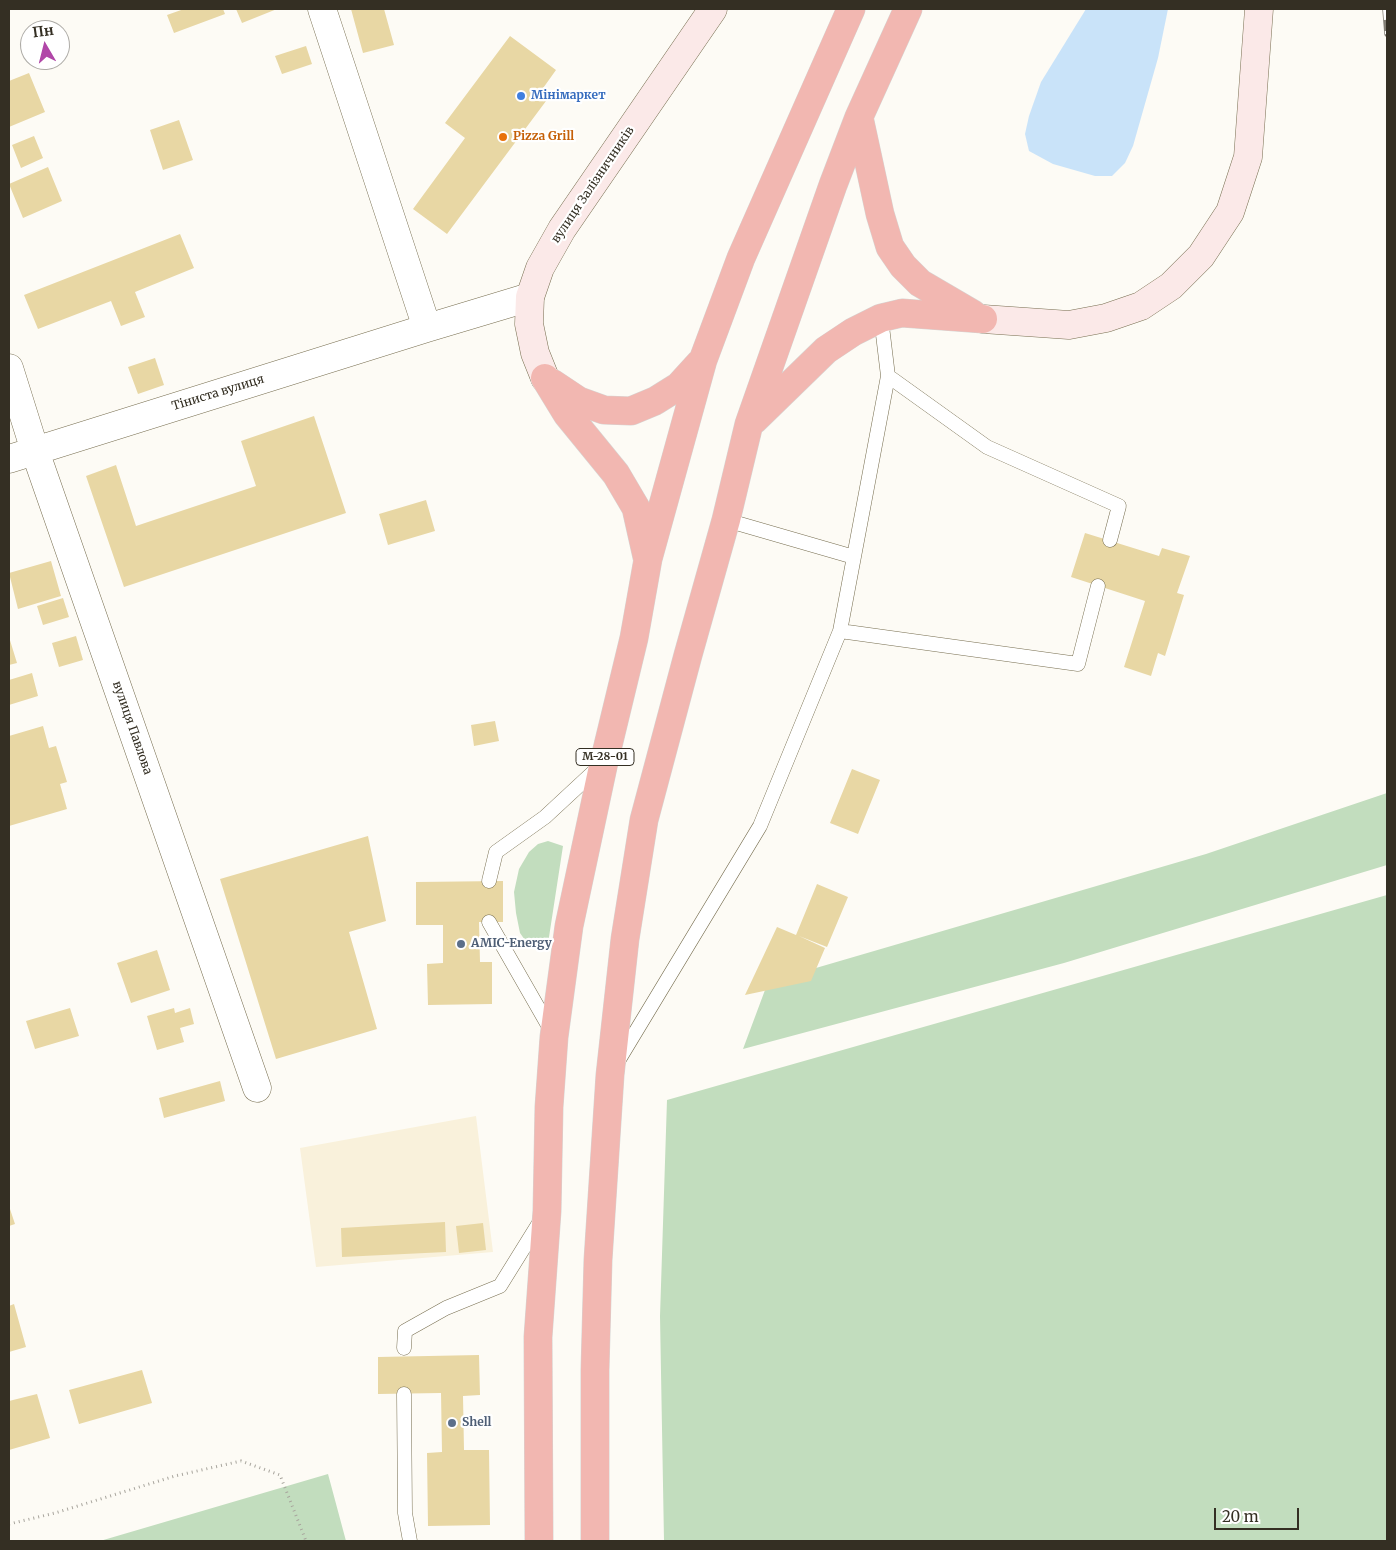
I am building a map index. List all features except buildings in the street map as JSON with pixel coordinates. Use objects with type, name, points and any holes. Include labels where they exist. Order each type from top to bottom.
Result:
[{"type":"highway","name":"М-28-01","points":[[539,1541],[538,1337],[547,1211],[554,1036],[569,926],[604,762],[634,638],[648,559],[703,360],[741,258],[851,9]]},
{"type":"highway","points":[[595,1541],[595,1370],[598,1269],[610,1075],[625,939],[644,820],[726,520],[749,424],[858,117],[908,9]]},
{"type":"highway","points":[[858,117],[880,214],[890,247],[903,266],[920,283],[984,319]]},
{"type":"highway","points":[[749,424],[826,350],[853,332],[880,318],[902,313],[984,319]]},
{"type":"highway","points":[[545,378],[579,400],[604,410],[631,411],[656,401],[679,386],[703,360]]},
{"type":"highway","points":[[545,378],[567,414],[616,474],[636,508],[648,559]]},
{"type":"street","points":[[322,9],[427,328]]},
{"type":"street","name":"вулиця Залізничників","points":[[545,378],[535,353],[529,324],[530,297],[540,268],[562,229],[713,9]]},
{"type":"street","points":[[984,319],[1068,325],[1106,318],[1141,306],[1171,286],[1202,256],[1230,212],[1248,157],[1258,9]]},
{"type":"street","name":"Тіниста вулиця","points":[[9,459],[530,297]]},
{"type":"street","name":"вулиця Павлова","points":[[9,368],[35,450],[257,1088]]},
{"type":"lane","points":[[610,1075],[760,826],[840,631],[888,376],[880,318]]},
{"type":"lane","points":[[888,376],[987,447],[1119,506],[1110,540]]},
{"type":"lane","points":[[726,520],[854,557]]},
{"type":"lane","points":[[840,631],[1078,664],[1098,586]]},
{"type":"lane","points":[[490,881],[496,852],[546,817],[604,762]]},
{"type":"lane","points":[[489,922],[554,1036]]},
{"type":"lane","points":[[404,1348],[404,1331],[446,1308],[500,1286],[547,1211]]},
{"type":"lane","points":[[404,1394],[405,1513],[410,1541]]},
{"type":"path","points":[[9,1524],[55,1513],[175,1476],[241,1461],[280,1475],[306,1541]]},
{"type":"shaded area","points":[[476,1116],[493,1252],[316,1267],[300,1148]]},
{"type":"green space","points":[[1387,793],[1387,865],[1064,963],[743,1049],[768,982],[1206,854]]},
{"type":"green space","points":[[548,841],[563,846],[547,950],[535,949],[527,943],[520,933],[514,892],[519,869],[529,852],[538,844]]},
{"type":"green space","points":[[1387,895],[1387,1541],[664,1541],[660,1316],[667,1100]]},
{"type":"green space","points":[[328,1474],[346,1541],[100,1541]]},
{"type":"water","points":[[1086,9],[1168,9],[1158,58],[1133,146],[1125,163],[1112,176],[1095,176],[1053,164],[1029,151],[1025,134],[1041,82]]},
{"type":"railway","points":[[1385,9],[1387,34]]},
{"type":"place","name":"Мінімаркет","points":[[521,96]]},
{"type":"place","name":"Pizza Grill","points":[[503,137]]},
{"type":"place","name":"AMIC-Energy","points":[[461,944]]},
{"type":"place","name":"Shell","points":[[452,1423]]}]
